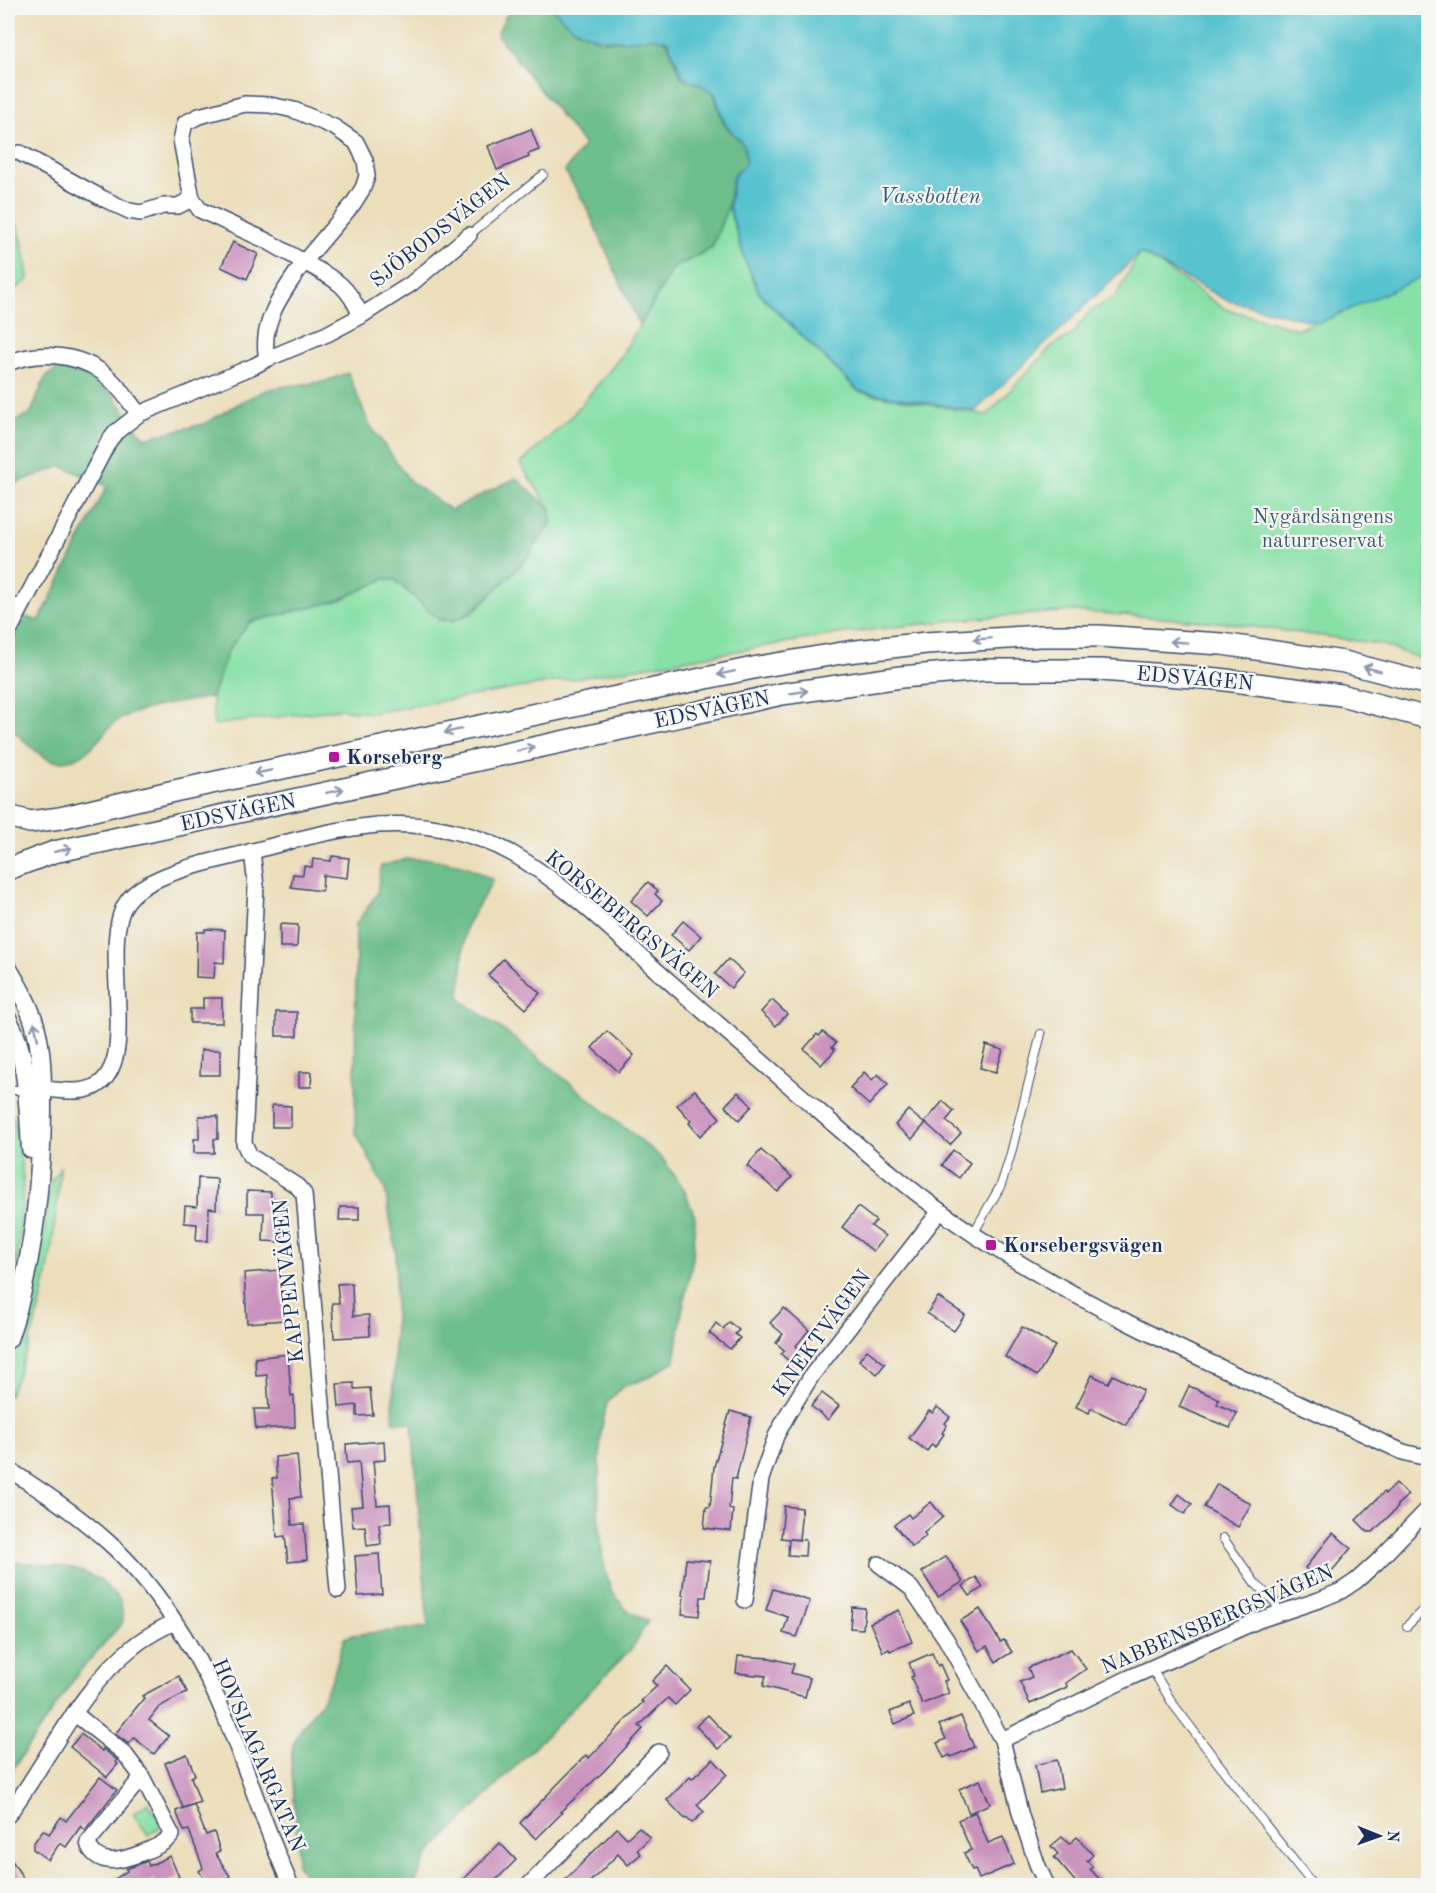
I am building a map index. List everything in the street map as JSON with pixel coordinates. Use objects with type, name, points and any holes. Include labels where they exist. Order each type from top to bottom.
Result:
[{"type":"main road","name":"EDSVÄGEN","points":[[8,816],[30,822],[60,818],[174,791],[758,667],[848,652],[926,643],[1040,636],[1098,636],[1222,644],[1344,662],[1428,684]]},
{"type":"main road","name":"EDSVÄGEN","points":[[8,869],[54,852],[782,694],[901,677],[983,670],[1101,670],[1218,679],[1341,695],[1428,718]]},
{"type":"street","points":[[20,153],[102,198],[129,211],[141,213],[163,206],[178,206],[192,198],[181,140],[185,123],[199,116],[245,104],[270,105],[294,110],[334,127],[356,142],[365,160],[367,176],[363,188],[353,204],[304,262],[271,312],[264,345],[267,359]]},
{"type":"street","name":"SJÖBODSVÄGEN","points":[[192,198],[200,210],[267,241],[337,280],[354,299],[361,316]]},
{"type":"street","name":"SJÖBODSVÄGEN","points":[[8,633],[109,441],[121,428],[139,414],[254,366],[361,316],[411,284],[469,235]]},
{"type":"street","points":[[8,363],[32,356],[54,356],[90,365],[117,386],[139,414]]},
{"type":"street","name":"KORSEBERGSVÄGEN","points":[[34,1090],[90,1089],[100,1083],[113,1065],[117,1022],[117,938],[123,908],[140,889],[156,880],[188,868],[342,830],[400,825],[426,826],[455,831],[511,853],[541,872],[579,902],[849,1138],[940,1211],[973,1234],[1059,1286],[1154,1336],[1403,1452],[1419,1456],[1428,1455]]},
{"type":"street","name":"KAPPENVÄGEN","points":[[252,851],[256,886],[244,1143],[250,1156],[297,1186],[303,1194],[338,1590]]},
{"type":"street","points":[[8,969],[22,993],[34,1022],[39,1048],[34,1090],[40,1168],[26,1280],[8,1339]]},
{"type":"street","points":[[8,1020],[34,1090]]},
{"type":"street","name":"KNEKTVÄGEN","points":[[745,1600],[761,1479],[777,1436],[789,1412],[812,1375],[940,1211]]},
{"type":"street","name":"HOVSLAGARGATAN","points":[[8,1469],[72,1513],[109,1543],[141,1577],[174,1622],[200,1663],[217,1699],[291,1886]]},
{"type":"street","name":"NABBENSBERGSVÄGEN","points":[[1002,1740],[1259,1620],[1341,1591],[1356,1581],[1428,1509]]},
{"type":"street","points":[[879,1564],[911,1588],[946,1639],[1002,1740],[1021,1816],[1047,1886]]},
{"type":"street","points":[[8,1815],[74,1713],[114,1664],[134,1646],[174,1622]]},
{"type":"street","points":[[74,1713],[124,1753],[142,1777],[172,1835],[167,1842],[133,1856],[114,1860],[95,1855],[88,1842],[142,1777]]},
{"type":"street","points":[[528,1886],[660,1752]]},
{"type":"lane","name":"SJÖBODSVÄGEN","points":[[469,235],[543,175]]},
{"type":"lane","points":[[8,599],[22,606]]},
{"type":"lane","points":[[973,1234],[1001,1185],[1041,1034]]},
{"type":"lane","points":[[8,1090],[34,1090]]},
{"type":"lane","points":[[1222,1538],[1255,1583],[1275,1602],[1280,1613]]},
{"type":"lane","points":[[1407,1626],[1428,1605]]},
{"type":"lane","points":[[1152,1669],[1173,1704],[1314,1886]]},
{"type":"green space","points":[[513,8],[548,8],[555,11],[575,29],[601,41],[636,40],[657,36],[667,42],[681,76],[700,84],[714,94],[724,124],[744,145],[746,162],[733,176],[728,206],[712,247],[672,269],[640,326],[584,202],[565,171],[584,145],[497,35],[504,19]]},
{"type":"green space","points":[[8,204],[22,241],[28,280],[8,294]]},
{"type":"green space","name":"Nygårdsängens naturreservat","points":[[728,206],[745,260],[760,295],[859,392],[987,415],[1053,345],[1072,335],[1089,312],[1115,297],[1140,253],[1225,309],[1299,329],[1428,272],[1428,661],[1379,644],[1228,623],[1072,611],[955,620],[837,634],[372,713],[339,709],[214,725],[212,697],[228,650],[250,622],[340,600],[384,579],[395,580],[439,620],[453,621],[472,613],[524,562],[551,523],[551,509],[520,464],[570,418],[619,359],[672,269],[712,248]]},
{"type":"green space","points":[[57,368],[88,377],[113,395],[144,438],[204,424],[267,390],[323,382],[348,373],[369,424],[410,481],[451,510],[516,478],[551,509],[551,523],[524,562],[472,612],[453,621],[438,619],[395,580],[384,579],[340,600],[250,622],[228,650],[212,697],[157,706],[136,712],[111,726],[83,754],[67,761],[50,760],[33,749],[8,725],[8,611],[39,621],[107,486],[62,466],[8,486],[8,425],[31,413],[45,378]]},
{"type":"green space","points":[[406,859],[432,859],[466,866],[493,880],[465,928],[460,999],[518,1041],[662,1158],[684,1189],[695,1217],[693,1258],[675,1361],[647,1378],[622,1387],[607,1403],[601,1431],[598,1508],[603,1562],[611,1590],[625,1609],[648,1621],[633,1647],[428,1855],[414,1885],[310,1885],[297,1864],[298,1848],[291,1761],[293,1745],[302,1727],[321,1702],[333,1677],[344,1638],[353,1635],[428,1627],[412,1423],[393,1421],[396,1252],[385,1189],[355,1131],[356,924],[377,894],[381,866]]},
{"type":"green space","points":[[8,1109],[14,1120],[23,1177],[17,1261],[8,1305]]},
{"type":"green space","points":[[60,1166],[50,1259],[40,1306],[18,1375],[8,1397],[8,1371],[29,1305],[40,1255],[51,1181]]},
{"type":"green space","points":[[19,1562],[72,1568],[99,1579],[121,1601],[123,1622],[79,1672],[8,1776],[8,1563]]},
{"type":"green space","points":[[148,1803],[163,1825],[148,1835],[133,1814]]},
{"type":"water","name":"Vassbotten","points":[[553,8],[1428,8],[1428,274],[1319,323],[1226,300],[1140,253],[975,411],[859,391],[760,294],[745,260],[729,206],[734,176],[746,162],[744,145],[725,124],[715,94],[682,75],[668,41],[655,38],[624,41],[590,35],[570,25]]},
{"type":"building","points":[[531,129],[539,150],[528,154],[529,157],[497,170],[488,146]]},
{"type":"building","points":[[233,242],[258,254],[247,279],[221,267]]},
{"type":"building","points":[[332,856],[349,858],[347,878],[323,875],[322,891],[291,887],[293,874],[303,875],[304,866],[312,867],[313,859],[331,861]]},
{"type":"building","points":[[648,882],[658,891],[655,894],[662,901],[648,916],[631,901]]},
{"type":"building","points":[[683,921],[701,936],[689,950],[671,935]]},
{"type":"building","points":[[280,924],[298,925],[297,947],[280,947]]},
{"type":"building","points":[[205,929],[225,930],[224,963],[215,962],[214,978],[196,977],[197,932],[205,932]]},
{"type":"building","points":[[503,959],[540,993],[526,1009],[488,975]]},
{"type":"building","points":[[728,959],[744,973],[731,988],[715,974]]},
{"type":"building","points":[[203,998],[222,998],[222,1023],[190,1023],[190,1009],[203,1009]]},
{"type":"building","points":[[772,1000],[787,1014],[776,1026],[761,1012]]},
{"type":"building","points":[[276,1012],[297,1012],[297,1036],[276,1036]]},
{"type":"building","points":[[607,1031],[634,1055],[619,1072],[592,1048]]},
{"type":"building","points":[[823,1032],[836,1043],[832,1047],[835,1050],[821,1065],[804,1049],[817,1034],[819,1036]]},
{"type":"building","points":[[986,1045],[1003,1050],[996,1072],[980,1068]]},
{"type":"building","points":[[201,1050],[220,1050],[220,1075],[200,1075]]},
{"type":"building","points":[[299,1072],[312,1072],[311,1087],[299,1087]]},
{"type":"building","points":[[864,1072],[872,1080],[878,1074],[888,1084],[869,1105],[850,1088]]},
{"type":"building","points":[[695,1090],[720,1118],[700,1136],[677,1105]]},
{"type":"building","points":[[738,1092],[752,1106],[739,1120],[725,1106]]},
{"type":"building","points":[[943,1101],[954,1111],[946,1121],[961,1133],[950,1145],[925,1122]]},
{"type":"building","points":[[272,1105],[291,1106],[291,1127],[272,1127]]},
{"type":"building","points":[[908,1110],[925,1124],[912,1139],[895,1125]]},
{"type":"building","points":[[199,1116],[218,1116],[218,1139],[214,1139],[214,1153],[194,1153],[194,1139],[199,1139]]},
{"type":"building","points":[[761,1150],[792,1177],[778,1192],[747,1166]]},
{"type":"building","points":[[953,1150],[970,1163],[959,1178],[942,1165]]},
{"type":"building","points":[[198,1178],[217,1179],[216,1209],[209,1208],[208,1241],[196,1241],[197,1224],[184,1223],[185,1206],[197,1207]]},
{"type":"building","points":[[247,1191],[271,1192],[271,1199],[283,1200],[281,1242],[263,1241],[264,1213],[247,1213]]},
{"type":"building","points":[[340,1207],[359,1207],[359,1220],[339,1220]]},
{"type":"building","points":[[858,1207],[876,1221],[871,1226],[885,1236],[873,1251],[842,1227]]},
{"type":"building","points":[[280,1270],[284,1320],[247,1323],[244,1273]]},
{"type":"building","points":[[352,1283],[353,1316],[369,1315],[370,1336],[334,1338],[332,1303],[339,1303],[337,1284]]},
{"type":"building","points":[[938,1297],[965,1315],[954,1331],[927,1313]]},
{"type":"building","points":[[784,1308],[809,1330],[796,1346],[803,1352],[792,1364],[781,1354],[785,1351],[776,1343],[783,1334],[770,1323]]},
{"type":"building","points":[[729,1322],[739,1330],[735,1334],[740,1338],[730,1349],[709,1333],[716,1323],[723,1329]]},
{"type":"building","points":[[1022,1327],[1055,1346],[1037,1376],[1005,1357]]},
{"type":"building","points":[[867,1350],[885,1364],[877,1374],[859,1360]]},
{"type":"building","points":[[288,1354],[291,1396],[294,1395],[295,1427],[256,1429],[254,1409],[269,1409],[267,1375],[256,1376],[255,1358]]},
{"type":"building","points":[[1092,1375],[1108,1383],[1113,1375],[1143,1390],[1126,1425],[1091,1408],[1089,1413],[1076,1407]]},
{"type":"building","points":[[354,1383],[354,1389],[370,1388],[373,1415],[357,1416],[357,1405],[339,1407],[337,1384]]},
{"type":"building","points":[[1189,1386],[1219,1399],[1217,1404],[1237,1413],[1230,1428],[1179,1407]]},
{"type":"building","points":[[822,1393],[839,1406],[828,1420],[811,1406]]},
{"type":"building","points":[[937,1407],[950,1417],[945,1423],[947,1425],[942,1433],[944,1434],[935,1447],[932,1444],[927,1451],[909,1438],[929,1411],[933,1413]]},
{"type":"building","points":[[730,1411],[751,1417],[736,1479],[732,1478],[729,1509],[733,1510],[731,1531],[704,1528],[706,1507],[710,1507],[714,1467]]},
{"type":"building","points":[[384,1441],[385,1460],[373,1461],[377,1505],[390,1504],[391,1523],[379,1524],[381,1544],[367,1546],[365,1526],[353,1527],[351,1507],[363,1506],[359,1462],[347,1463],[346,1444]]},
{"type":"building","points":[[297,1455],[301,1497],[290,1498],[292,1525],[304,1524],[307,1560],[288,1562],[285,1536],[277,1537],[272,1478],[277,1478],[275,1457]]},
{"type":"building","points":[[1396,1483],[1408,1495],[1373,1532],[1368,1532],[1356,1520]]},
{"type":"building","points":[[1217,1484],[1251,1504],[1238,1527],[1204,1507]]},
{"type":"building","points":[[1179,1494],[1192,1504],[1185,1514],[1172,1505]]},
{"type":"building","points":[[931,1502],[943,1517],[924,1533],[926,1536],[912,1547],[894,1525],[908,1514],[911,1518]]},
{"type":"building","points":[[784,1506],[802,1508],[799,1540],[781,1538]]},
{"type":"building","points":[[1333,1533],[1351,1548],[1332,1571],[1330,1569],[1320,1581],[1305,1568]]},
{"type":"building","points":[[789,1539],[806,1540],[805,1556],[788,1555]]},
{"type":"building","points":[[379,1554],[382,1594],[358,1596],[355,1556]]},
{"type":"building","points":[[946,1556],[963,1582],[938,1597],[922,1572]]},
{"type":"building","points":[[686,1559],[710,1561],[706,1597],[701,1597],[699,1616],[682,1614]]},
{"type":"building","points":[[976,1577],[983,1587],[970,1596],[963,1586]]},
{"type":"building","points":[[773,1589],[810,1601],[797,1637],[783,1633],[788,1617],[766,1610]]},
{"type":"building","points":[[852,1607],[865,1608],[863,1629],[850,1628]]},
{"type":"building","points":[[980,1609],[1000,1642],[1004,1640],[1012,1652],[996,1662],[987,1646],[979,1651],[960,1621]]},
{"type":"building","points":[[899,1610],[912,1642],[883,1652],[870,1623]]},
{"type":"building","points":[[1071,1649],[1086,1669],[1066,1683],[1067,1687],[1030,1704],[1020,1682],[1032,1677],[1028,1668]]},
{"type":"building","points":[[932,1653],[947,1680],[944,1681],[949,1693],[922,1704],[911,1677],[914,1676],[909,1663]]},
{"type":"building","points":[[738,1656],[770,1658],[794,1664],[791,1673],[810,1678],[805,1697],[763,1686],[766,1676],[736,1673]]},
{"type":"building","points":[[667,1666],[690,1690],[675,1705],[668,1698],[639,1726],[643,1729],[536,1839],[520,1823],[586,1755],[589,1758],[643,1702],[641,1701],[657,1686],[652,1681]]},
{"type":"building","points":[[179,1676],[187,1692],[159,1707],[149,1720],[169,1736],[154,1754],[134,1738],[129,1744],[115,1734],[144,1698],[142,1696]]},
{"type":"building","points":[[909,1704],[914,1716],[895,1724],[890,1712]]},
{"type":"building","points":[[708,1715],[730,1738],[718,1749],[696,1726]]},
{"type":"building","points":[[961,1716],[974,1747],[944,1758],[937,1743],[946,1739],[939,1725]]},
{"type":"building","points":[[81,1734],[117,1760],[115,1762],[118,1764],[107,1777],[70,1747]]},
{"type":"building","points":[[187,1754],[195,1775],[191,1777],[200,1802],[183,1808],[165,1763]]},
{"type":"building","points":[[713,1759],[727,1774],[697,1805],[704,1812],[692,1823],[667,1800],[690,1777],[692,1779]]},
{"type":"building","points":[[1057,1760],[1062,1788],[1040,1793],[1035,1765]]},
{"type":"building","points":[[100,1777],[117,1790],[85,1830],[81,1826],[66,1847],[60,1843],[48,1860],[33,1849],[33,1844],[43,1830],[49,1834],[61,1817],[66,1821]]},
{"type":"building","points":[[980,1780],[990,1804],[969,1813],[959,1789]]},
{"type":"building","points":[[194,1804],[206,1835],[214,1832],[220,1851],[215,1853],[230,1876],[216,1886],[209,1886],[199,1871],[203,1868],[189,1830],[184,1831],[176,1811]]},
{"type":"building","points":[[975,1812],[988,1843],[1003,1837],[1014,1864],[979,1879],[964,1853],[971,1850],[958,1820]]},
{"type":"building","points":[[639,1827],[650,1838],[637,1850],[641,1854],[628,1865],[618,1854],[586,1886],[559,1886],[617,1828],[627,1838]]},
{"type":"building","points":[[1062,1837],[1069,1844],[1077,1837],[1093,1855],[1087,1861],[1093,1867],[1090,1869],[1106,1886],[1079,1886],[1054,1857],[1058,1854],[1051,1846]]},
{"type":"building","points":[[500,1843],[516,1860],[490,1886],[457,1886]]},
{"type":"building","points":[[8,1854],[21,1875],[28,1886],[8,1886]]},
{"type":"building","points":[[170,1856],[179,1877],[160,1886],[155,1879],[141,1886],[105,1886],[127,1871],[126,1869],[147,1861],[149,1866]]},
{"type":"place","name":"Korseberg","points":[[334,757]]},
{"type":"place","name":"Korsebergsvägen","points":[[991,1245]]}]
